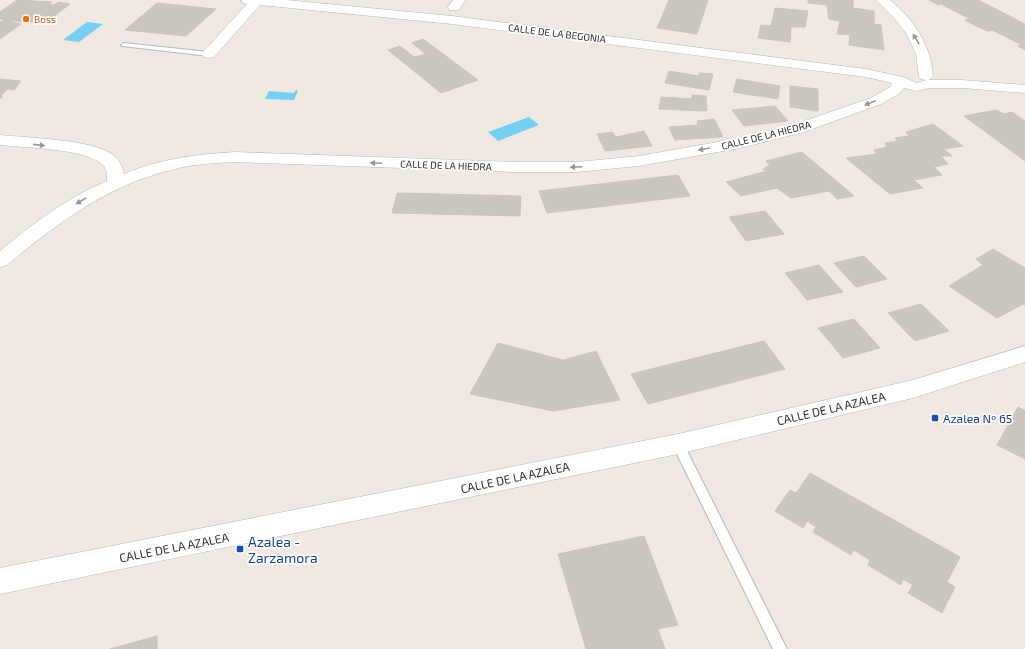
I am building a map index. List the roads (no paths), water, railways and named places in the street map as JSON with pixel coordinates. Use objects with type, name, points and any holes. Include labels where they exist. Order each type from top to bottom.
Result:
[{"type":"street","points":[[209,54],[252,0]]},
{"type":"street","name":"CALLE DE LA BEGONIA","points":[[252,0],[452,20],[866,73],[900,79],[916,87],[928,79]]},
{"type":"street","points":[[882,0],[895,10],[906,23],[921,47],[928,79],[962,84],[1025,89]]},
{"type":"street","name":"CALLE DE LA HIEDRA","points":[[0,261],[20,243],[98,190],[156,168],[194,159],[216,157],[514,167],[577,167],[639,161],[740,143],[798,129],[876,101],[895,90],[900,79]]},
{"type":"street","points":[[0,140],[83,149],[98,153],[106,157],[113,165],[116,177],[115,183]]},
{"type":"street","name":"CALLE DE LA AZALEA","points":[[0,582],[678,444],[913,389],[1025,354]]},
{"type":"lane","points":[[124,45],[209,54]]},
{"type":"lane","points":[[678,444],[780,649]]},
{"type":"water","points":[[87,22],[103,24],[79,42],[63,40]]},
{"type":"water","points":[[296,90],[298,91],[294,100],[265,99],[269,91],[294,93]]},
{"type":"water","points":[[529,117],[539,125],[498,141],[488,132]]},
{"type":"place","name":"Boss","points":[[26,19]]},
{"type":"place","name":"Azalea Nº 65","points":[[935,418]]},
{"type":"place","name":"Azalea - Zarzamora","points":[[240,549]]}]
